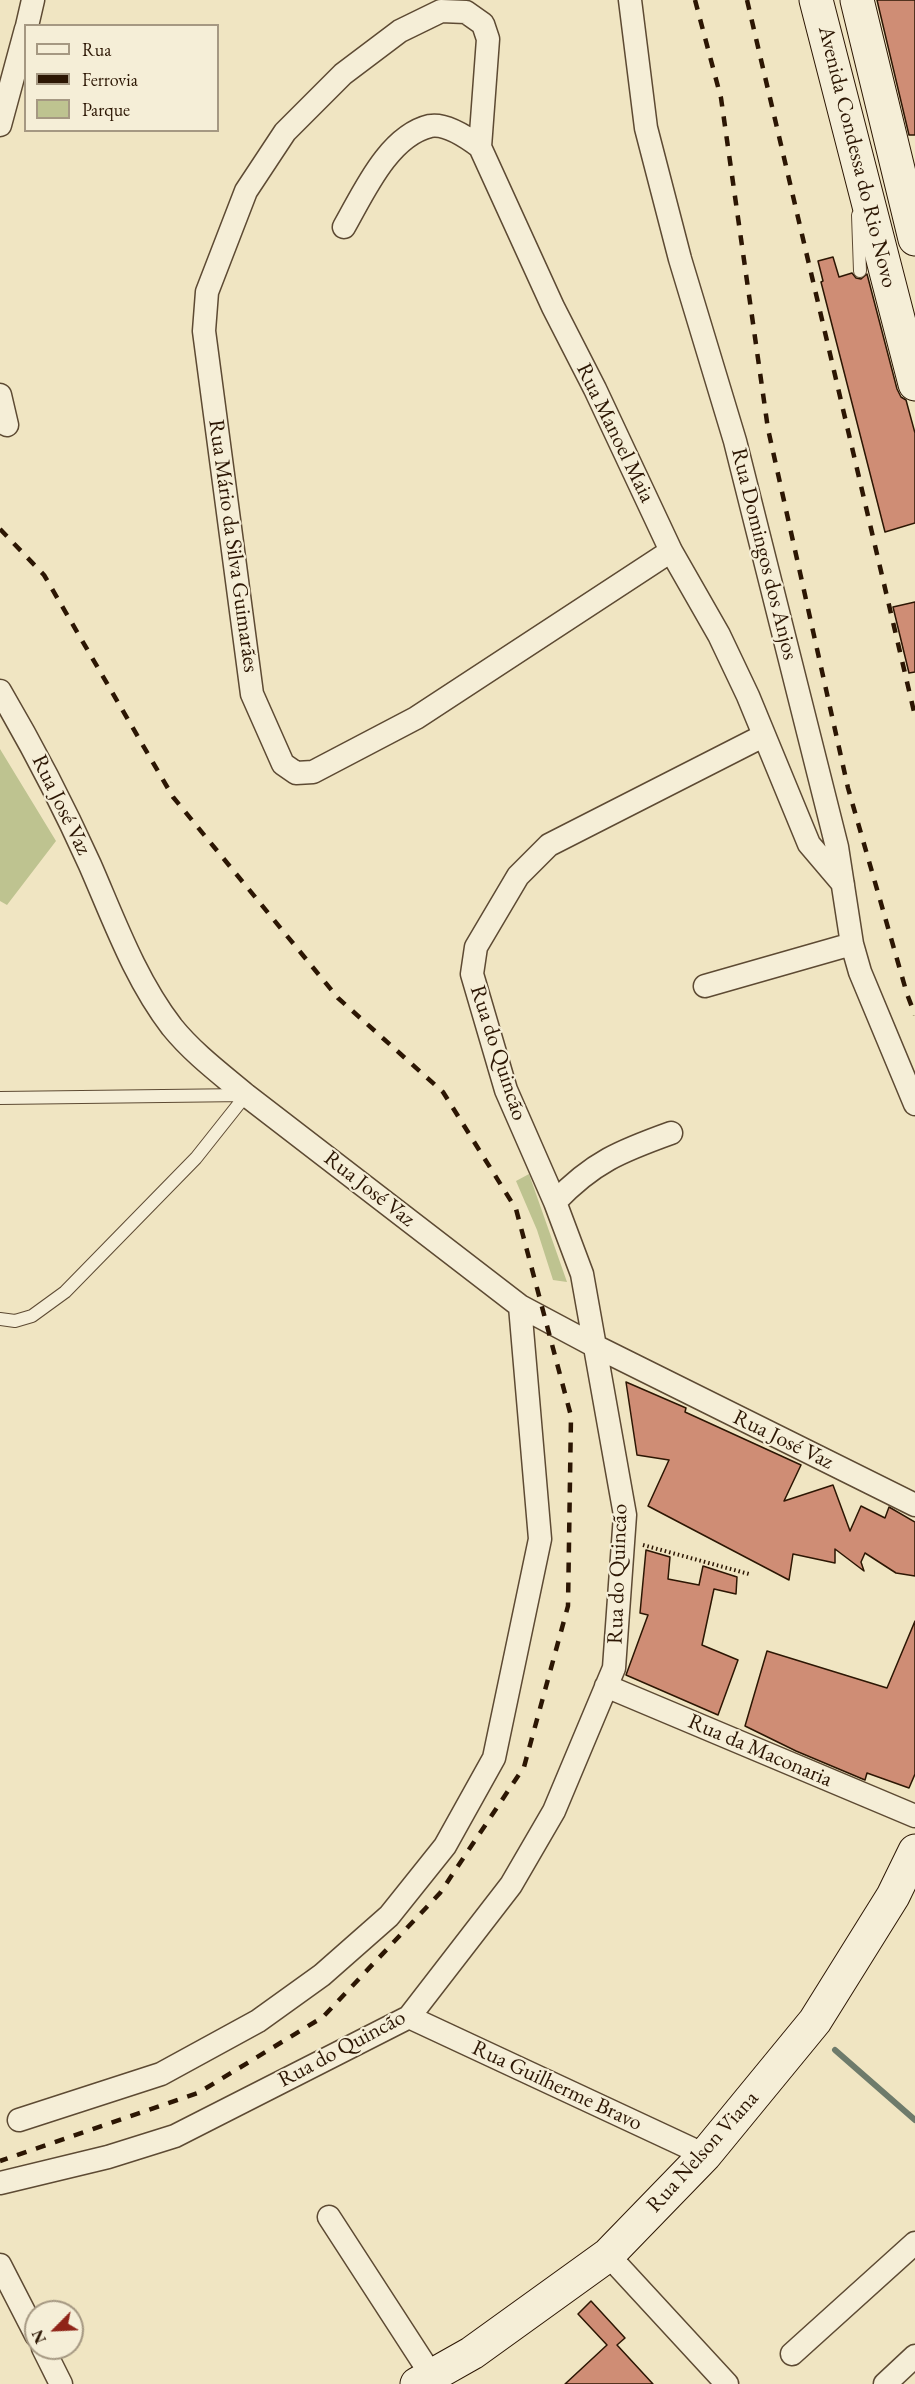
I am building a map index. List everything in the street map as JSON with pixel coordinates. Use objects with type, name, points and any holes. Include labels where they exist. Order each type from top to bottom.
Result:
[{"type":"main road","name":"Avenida Condessa do Rio Novo","points":[[816,0],[915,384]]},
{"type":"main road","name":"Avenida Condessa do Rio Novo","points":[[857,0],[915,239]]},
{"type":"main road","name":"Rua Nelson Viana","points":[[425,2380],[472,2353],[608,2255],[705,2155],[815,2021],[893,1896],[915,1851]]},
{"type":"street","points":[[27,24],[33,0]]},
{"type":"street","name":"Rua Domingos dos Anjos","points":[[630,0],[646,128],[680,259],[735,441],[837,847],[852,944],[860,972],[914,1097]]},
{"type":"street","name":"Rua Mário da Silva Guimarães","points":[[480,147],[488,39],[483,24],[466,12],[441,11],[400,32],[343,74],[285,132],[246,191],[207,292],[204,332],[252,694],[283,764],[296,773],[313,772],[416,718],[671,551]]},
{"type":"street","points":[[0,125],[24,35]]},
{"type":"street","points":[[344,227],[379,166],[403,140],[431,126],[459,132],[480,147]]},
{"type":"street","name":"Rua Manoel Maia","points":[[480,147],[552,307],[595,389],[671,551],[719,634],[748,696],[809,844],[844,885]]},
{"type":"street","points":[[0,395],[7,425]]},
{"type":"street","name":"Rua José Vaz","points":[[0,691],[31,742],[70,820],[142,982],[173,1028],[203,1058],[246,1095],[520,1306],[595,1346],[915,1505]]},
{"type":"street","name":"Rua do Quincão","points":[[0,2183],[108,2157],[175,2136],[408,2017],[511,1885],[554,1810],[614,1668],[624,1515],[582,1274],[555,1202],[506,1090],[472,974],[476,947],[518,876],[549,845],[764,736]]},
{"type":"street","points":[[705,986],[852,944]]},
{"type":"street","points":[[555,1202],[577,1179],[596,1165],[622,1151],[671,1133]]},
{"type":"street","points":[[19,2120],[161,2074],[258,2021],[321,1975],[389,1916],[445,1846],[494,1758],[540,1539],[520,1306]]},
{"type":"street","name":"Rua da Maconaria","points":[[606,1686],[915,1816]]},
{"type":"street","name":"Rua Guilherme Bravo","points":[[408,2017],[705,2155]]},
{"type":"street","points":[[328,2217],[425,2380]]},
{"type":"street","points":[[792,2354],[915,2243]]},
{"type":"street","points":[[608,2255],[727,2384]]},
{"type":"street","points":[[0,2265],[24,2312]]},
{"type":"street","points":[[885,2384],[915,2356]]},
{"type":"street","points":[[49,2360],[61,2384]]},
{"type":"lane","points":[[855,151],[860,271]]},
{"type":"lane","points":[[0,1098],[246,1095]]},
{"type":"lane","points":[[0,1319],[15,1321],[32,1316],[65,1292],[196,1158],[246,1095]]},
{"type":"path","points":[[623,1540],[749,1574]]},
{"type":"green space","points":[[0,749],[56,841],[7,905],[0,901]]},
{"type":"green space","points":[[529,1174],[567,1282],[553,1280],[537,1230],[516,1181]]},
{"type":"building","points":[[877,0],[915,0],[915,135],[909,135]]},
{"type":"building","points":[[833,257],[839,277],[852,273],[856,278],[861,279],[867,274],[897,389],[901,397],[906,400],[915,433],[915,523],[885,532],[821,282],[823,281],[818,261]]},
{"type":"building","points":[[915,602],[915,672],[909,673],[893,607]]},
{"type":"building","points":[[626,1382],[686,1408],[685,1412],[801,1465],[784,1501],[833,1485],[850,1531],[861,1506],[885,1518],[889,1507],[915,1522],[915,1576],[896,1573],[865,1553],[861,1562],[864,1571],[835,1549],[835,1563],[793,1554],[789,1580],[648,1506],[669,1460],[637,1455]]},
{"type":"building","points":[[646,1550],[670,1557],[668,1579],[699,1585],[703,1566],[737,1577],[736,1594],[714,1589],[702,1645],[738,1660],[718,1715],[626,1675],[648,1615],[640,1613]]},
{"type":"building","points":[[915,1621],[915,1774],[909,1788],[867,1773],[865,1780],[796,1751],[745,1726],[767,1651],[887,1688]]},
{"type":"building","points":[[591,2301],[625,2338],[617,2345],[653,2384],[565,2384],[607,2345],[578,2314]]},
{"type":"waterway","points":[[835,2050],[915,2120]]},
{"type":"railway","points":[[695,0],[721,98],[768,429],[848,788],[915,1015]]},
{"type":"railway","points":[[747,0],[915,716]]},
{"type":"railway","points":[[0,529],[44,575],[173,797],[338,998],[443,1092],[516,1209],[571,1416],[568,1606],[524,1767],[440,1893],[323,2017],[198,2093],[0,2161]]}]
